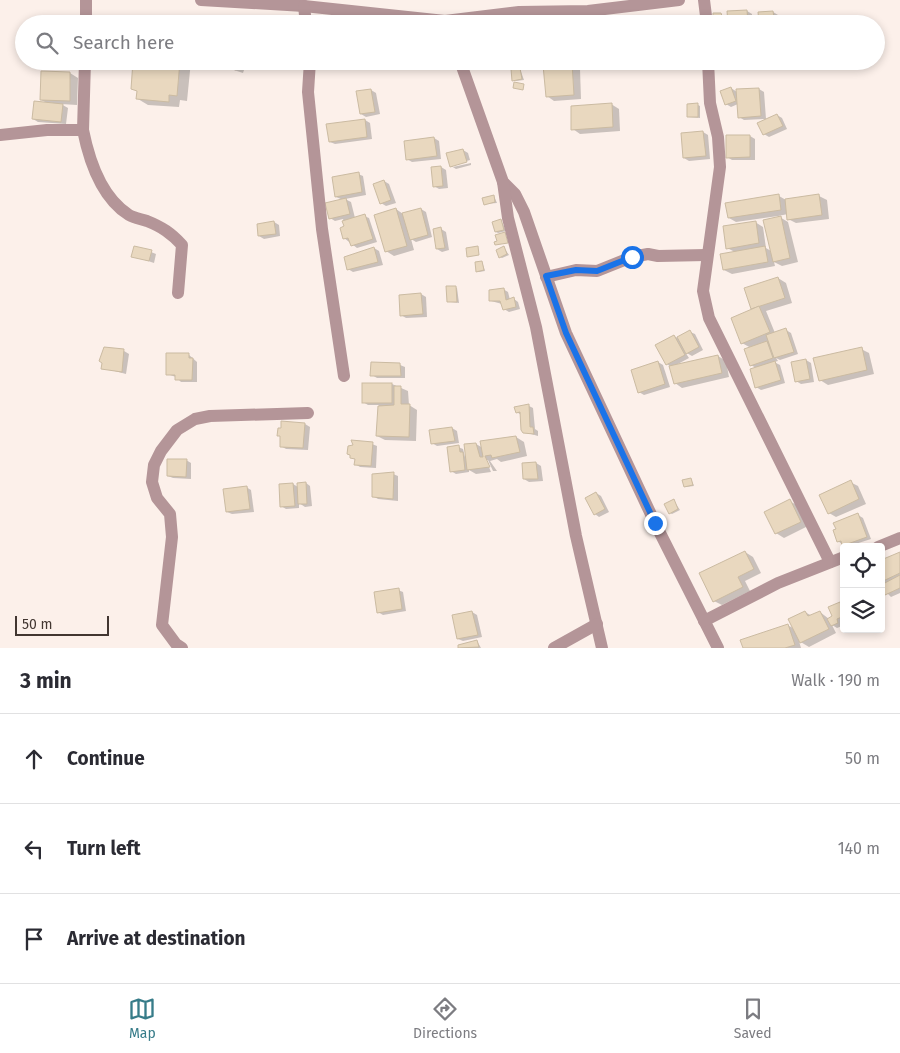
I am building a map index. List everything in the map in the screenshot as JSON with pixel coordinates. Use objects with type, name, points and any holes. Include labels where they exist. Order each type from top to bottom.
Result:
[{"type":"street","points":[[86,0],[86,15]]},
{"type":"street","points":[[201,0],[304,6],[379,15]]},
{"type":"street","points":[[480,15],[518,6],[588,11],[679,0]]},
{"type":"street","points":[[704,0],[706,15]]},
{"type":"street","points":[[304,6],[305,15]]},
{"type":"street","points":[[85,70],[83,130],[88,154],[106,191],[117,206],[130,216],[168,230],[182,245],[178,293]]},
{"type":"street","points":[[309,70],[308,92],[319,202],[344,376]]},
{"type":"street","points":[[463,70],[503,182],[508,218],[536,328],[576,536],[602,648]]},
{"type":"street","points":[[708,70],[710,103],[718,137],[720,167],[706,255],[703,291],[709,318],[830,562]]},
{"type":"street","points":[[0,135],[48,130],[83,130]]},
{"type":"street","points":[[503,182],[515,194],[524,212],[566,333],[655,523],[718,648]]},
{"type":"street","points":[[546,276],[576,270],[597,271],[632,257],[648,254],[658,256],[706,255]]},
{"type":"street","points":[[182,648],[176,644],[162,625],[172,537],[170,514],[157,498],[152,482],[154,465],[161,451],[178,430],[195,419],[210,416],[308,413]]},
{"type":"street","points":[[885,544],[900,538]]},
{"type":"street","points":[[704,620],[778,583],[840,558]]},
{"type":"street","points":[[554,648],[596,624]]},
{"type":"building","points":[[747,10],[747,15],[727,15],[727,11]]},
{"type":"building","points":[[773,11],[774,15],[758,15],[758,12]]},
{"type":"building","points":[[713,13],[721,13],[722,15],[713,15]]},
{"type":"building","points":[[132,70],[179,70],[177,96],[169,95],[169,102],[136,99],[137,91],[131,89]]},
{"type":"building","points":[[511,70],[520,70],[522,79],[512,81]]},
{"type":"building","points":[[543,70],[572,70],[574,95],[546,97]]},
{"type":"building","points":[[41,71],[70,72],[70,101],[40,100]]},
{"type":"building","points":[[514,82],[524,84],[523,90],[513,88]]},
{"type":"building","points":[[731,87],[736,101],[725,105],[720,91]]},
{"type":"building","points":[[759,88],[761,116],[738,118],[736,89]]},
{"type":"building","points":[[371,89],[375,112],[360,114],[356,91]]},
{"type":"building","points":[[34,101],[63,104],[61,122],[32,119]]},
{"type":"building","points":[[612,103],[613,127],[571,130],[571,106]]},
{"type":"building","points":[[698,103],[698,117],[687,117],[687,104]]},
{"type":"building","points":[[777,114],[783,126],[763,135],[757,123]]},
{"type":"building","points":[[365,119],[367,137],[329,142],[326,124]]},
{"type":"building","points":[[703,131],[706,156],[683,158],[681,133]]},
{"type":"building","points":[[726,135],[750,135],[750,157],[726,158]]},
{"type":"building","points":[[434,137],[437,156],[406,160],[404,141]]},
{"type":"building","points":[[463,149],[467,162],[450,167],[446,153]]},
{"type":"building","points":[[441,166],[443,186],[433,187],[431,167]]},
{"type":"building","points":[[359,172],[362,192],[335,197],[332,177]]},
{"type":"building","points":[[384,180],[391,200],[380,204],[373,184]]},
{"type":"building","points":[[779,194],[781,210],[728,218],[725,203]]},
{"type":"building","points":[[819,194],[822,215],[787,220],[785,199]]},
{"type":"building","points":[[494,195],[495,202],[484,205],[482,198]]},
{"type":"building","points":[[346,198],[350,214],[329,219],[325,203]]},
{"type":"building","points":[[396,208],[407,246],[385,252],[374,215]]},
{"type":"building","points":[[421,208],[428,235],[410,240],[402,213]]},
{"type":"building","points":[[365,214],[373,239],[351,246],[348,238],[343,239],[340,228],[344,226],[342,221]]},
{"type":"building","points":[[781,216],[790,258],[773,262],[763,220]]},
{"type":"building","points":[[501,219],[504,230],[495,232],[492,222]]},
{"type":"building","points":[[274,221],[276,234],[258,236],[257,224]]},
{"type":"building","points":[[756,221],[759,243],[726,249],[723,226]]},
{"type":"building","points":[[441,227],[445,248],[436,249],[433,229]]},
{"type":"building","points":[[505,232],[508,243],[495,245],[494,242],[497,241],[495,235]]},
{"type":"building","points":[[134,246],[152,250],[149,261],[131,257]]},
{"type":"building","points":[[478,246],[479,255],[467,257],[466,248]]},
{"type":"building","points":[[504,246],[507,254],[499,258],[496,250]]},
{"type":"building","points":[[765,246],[768,262],[723,270],[720,254]]},
{"type":"building","points":[[374,247],[378,262],[347,270],[344,257]]},
{"type":"building","points":[[482,261],[484,270],[476,272],[475,262]]},
{"type":"building","points":[[778,277],[785,298],[751,309],[744,288]]},
{"type":"building","points":[[446,286],[456,286],[457,302],[447,302]]},
{"type":"building","points":[[504,288],[506,300],[514,297],[516,307],[503,310],[500,301],[489,301],[489,290]]},
{"type":"building","points":[[421,293],[423,314],[400,316],[399,295]]},
{"type":"building","points":[[759,306],[770,332],[741,344],[731,318]]},
{"type":"building","points":[[786,328],[794,352],[774,358],[766,335]]},
{"type":"building","points":[[690,330],[699,347],[686,354],[677,337]]},
{"type":"building","points":[[674,335],[685,355],[666,365],[655,345]]},
{"type":"building","points":[[767,341],[773,358],[750,366],[744,349]]},
{"type":"building","points":[[104,347],[124,349],[122,372],[101,369],[102,363],[99,361]]},
{"type":"building","points":[[862,347],[867,370],[819,381],[813,358]]},
{"type":"building","points":[[166,353],[189,353],[189,358],[193,358],[192,380],[175,380],[175,375],[166,375]]},
{"type":"building","points":[[718,355],[722,373],[674,384],[669,366]]},
{"type":"building","points":[[806,359],[810,379],[795,382],[791,362]]},
{"type":"building","points":[[658,361],[665,384],[638,393],[631,370]]},
{"type":"building","points":[[775,361],[781,380],[755,388],[750,369]]},
{"type":"building","points":[[371,362],[400,363],[401,376],[370,376]]},
{"type":"building","points":[[362,383],[392,383],[392,403],[362,403]]},
{"type":"building","points":[[394,386],[401,386],[401,404],[410,404],[409,437],[376,436],[378,406],[394,405]]},
{"type":"building","points":[[529,404],[530,427],[533,427],[534,434],[523,433],[521,430],[520,412],[516,413],[514,407]]},
{"type":"building","points":[[281,421],[305,423],[303,448],[280,447],[280,436],[277,436],[278,428],[281,428]]},
{"type":"building","points":[[452,427],[455,441],[431,444],[429,430]]},
{"type":"building","points":[[516,436],[520,452],[492,458],[491,455],[485,456],[490,467],[467,470],[464,444],[476,443],[480,457],[483,457],[480,441]]},
{"type":"building","points":[[351,440],[373,442],[371,466],[354,465],[355,459],[350,458],[350,455],[347,454],[348,446],[353,445]]},
{"type":"building","points":[[459,445],[460,452],[463,452],[465,470],[450,472],[447,447]]},
{"type":"building","points":[[167,459],[187,459],[186,477],[167,476]]},
{"type":"building","points":[[536,462],[538,479],[523,479],[522,463]]},
{"type":"building","points":[[394,472],[393,499],[372,497],[372,474]]},
{"type":"building","points":[[691,478],[693,485],[684,487],[682,480]]},
{"type":"building","points":[[851,480],[859,499],[828,514],[819,495]]},
{"type":"building","points":[[306,482],[307,504],[298,504],[297,483]]},
{"type":"building","points":[[293,483],[295,506],[280,507],[279,484]]},
{"type":"building","points":[[247,486],[250,509],[226,512],[223,489]]},
{"type":"building","points":[[596,492],[605,509],[594,515],[585,498]]},
{"type":"building","points":[[674,499],[678,509],[669,514],[664,504]]},
{"type":"building","points":[[790,499],[801,522],[775,534],[764,512]]},
{"type":"building","points":[[858,513],[867,537],[850,543],[837,542],[833,530],[836,529],[833,523]]},
{"type":"building","points":[[745,551],[754,569],[738,577],[743,587],[713,602],[699,573]]},
{"type":"building","points":[[900,552],[900,573],[885,580],[885,558]]},
{"type":"building","points":[[900,575],[900,588],[885,595],[885,583]]},
{"type":"building","points":[[399,588],[402,609],[377,613],[374,592]]},
{"type":"building","points":[[840,602],[840,618],[837,619],[838,623],[831,626],[827,619],[832,616],[828,607]]},
{"type":"building","points":[[472,611],[478,635],[457,639],[452,615]]},
{"type":"building","points":[[805,611],[808,616],[820,611],[829,629],[800,643],[788,619]]},
{"type":"building","points":[[788,624],[795,645],[785,648],[743,648],[740,640]]},
{"type":"building","points":[[477,640],[479,647],[458,648],[458,645]]},
{"type":"route","points":[[632,257],[597,271],[576,270],[546,276],[566,333],[655,523]]}]
